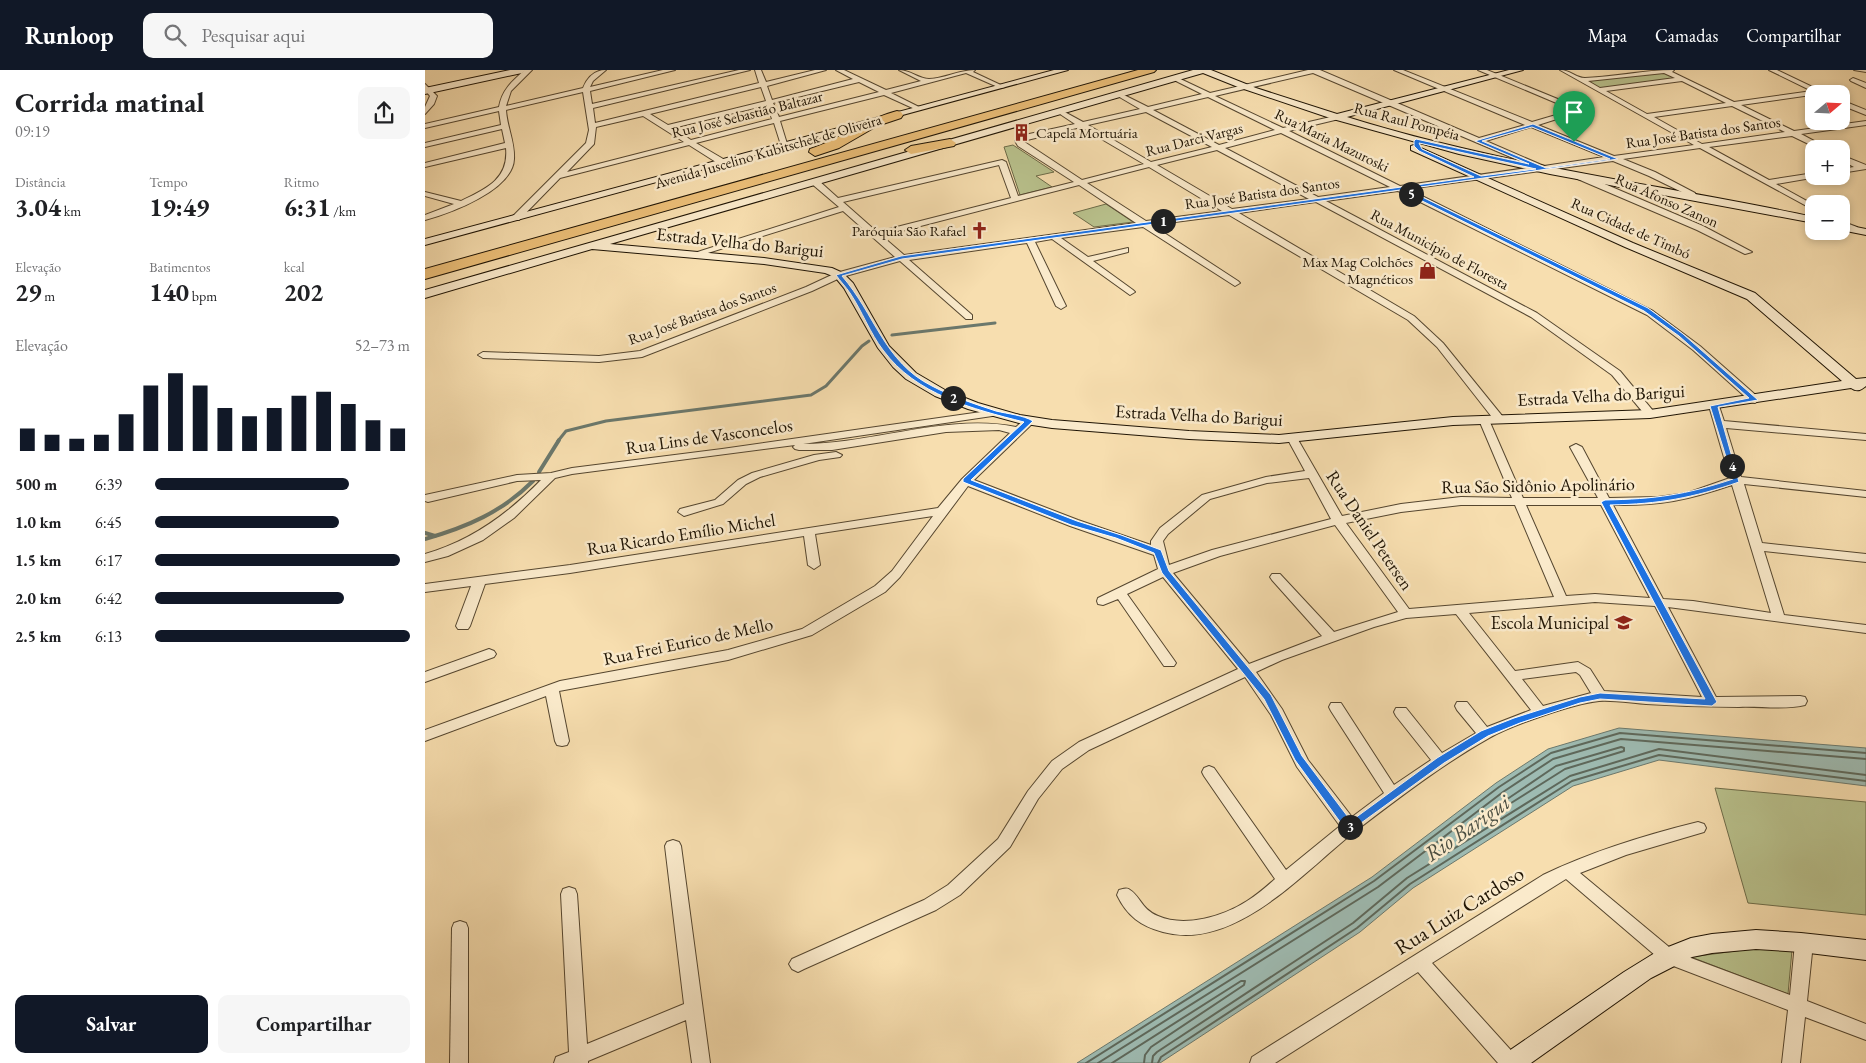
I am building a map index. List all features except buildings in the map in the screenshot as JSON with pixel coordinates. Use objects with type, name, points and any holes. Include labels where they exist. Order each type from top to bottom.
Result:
[{"type":"highway","name":"Avenida Juscelino Kubitschek de Oliveira","points":[[425,263],[1120,70]]},
{"type":"highway","points":[[425,274],[1150,70]]},
{"type":"highway","points":[[784,164],[835,145],[866,126],[897,115]]},
{"type":"highway","points":[[770,177],[950,143]]},
{"type":"main road","points":[[427,89],[521,70]]},
{"type":"main road","points":[[425,242],[1064,70]]},
{"type":"main road","points":[[425,294],[1203,70]]},
{"type":"main road","name":"Rua Raul Pompéia","points":[[1203,70],[1245,87],[1376,130]]},
{"type":"main road","name":"Rua Darci Vargas","points":[[1335,117],[1519,70]]},
{"type":"main road","name":"Rua Cidade de Timbó","points":[[1376,130],[1412,143],[1480,178],[1640,250],[1751,296],[1834,369],[1860,383]]},
{"type":"main road","name":"Rua Raul Pompéia","points":[[1412,143],[1526,166],[1692,195],[1805,218]]},
{"type":"main road","points":[[1850,228],[1866,232]]},
{"type":"main road","name":"Estrada Velha do Barigui","points":[[593,246],[828,270],[842,278],[877,337],[904,370],[940,393],[995,413],[1029,421],[1199,436],[1255,439],[1292,438],[1429,423],[1650,414],[1860,383]]},
{"type":"main road","points":[[1860,383],[1866,392]]},
{"type":"main road","points":[[1511,1063],[1637,974],[1669,957],[1692,948],[1718,943],[1747,941],[1804,943],[1866,950]]},
{"type":"street","points":[[425,218],[461,203],[494,185],[506,174],[511,162],[502,108],[503,100],[508,90],[529,70]]},
{"type":"street","points":[[516,218],[590,144],[593,135],[586,89],[588,82],[603,70]]},
{"type":"street","points":[[425,126],[672,70]]},
{"type":"street","points":[[589,107],[747,70]]},
{"type":"street","points":[[758,70],[785,145]]},
{"type":"street","points":[[592,126],[823,70]]},
{"type":"street","points":[[839,70],[919,109]]},
{"type":"street","points":[[903,70],[927,82]]},
{"type":"street","points":[[968,70],[1002,87]]},
{"type":"street","name":"Rua José Sebastião Baltazar","points":[[559,176],[968,70]]},
{"type":"street","points":[[1235,282],[1080,183],[1019,141],[1314,70],[1545,169]]},
{"type":"street","points":[[1397,70],[1660,178],[1692,195]]},
{"type":"street","points":[[1478,141],[1580,110],[1481,70]]},
{"type":"street","points":[[1563,70],[1805,203]]},
{"type":"street","points":[[1665,70],[1806,140]]},
{"type":"street","points":[[1581,80],[1671,70]]},
{"type":"street","points":[[1773,70],[1806,85]]},
{"type":"street","points":[[1857,70],[1866,70]]},
{"type":"street","points":[[648,76],[655,80]]},
{"type":"street","name":"Rua Maria Mazuroski","points":[[1174,78],[1646,310],[1681,335],[1755,400]]},
{"type":"street","points":[[1599,90],[1684,79]]},
{"type":"street","points":[[666,128],[859,80]]},
{"type":"street","points":[[1853,80],[1866,86]]},
{"type":"street","points":[[662,84],[677,93]]},
{"type":"street","points":[[425,112],[433,100],[427,89]]},
{"type":"street","name":"Rua Município de Floresta","points":[[1119,94],[1534,315],[1616,373],[1650,414]]},
{"type":"street","points":[[1645,116],[1805,95]]},
{"type":"street","points":[[685,97],[692,102]]},
{"type":"street","points":[[1850,106],[1866,113]]},
{"type":"street","points":[[1059,111],[1411,318],[1440,345],[1499,419]]},
{"type":"street","points":[[643,113],[722,162]]},
{"type":"street","name":"Rua Darci Vargas","points":[[876,235],[1335,117]]},
{"type":"street","name":"Rua José Batista dos Santos","points":[[483,355],[599,359],[631,357],[809,289],[901,258],[1866,123]]},
{"type":"street","points":[[425,145],[505,126]]},
{"type":"street","points":[[425,164],[508,145]]},
{"type":"street","points":[[1636,156],[1649,164]]},
{"type":"street","points":[[1850,161],[1865,168]]},
{"type":"street","points":[[837,201],[1002,162],[1015,200]]},
{"type":"street","name":"Rua José Batista dos Santos","points":[[1515,173],[1526,166]]},
{"type":"street","points":[[1850,170],[1865,168]]},
{"type":"street","name":"Rua Afonso Zanon","points":[[1574,174],[1700,228],[1748,252]]},
{"type":"street","points":[[1767,183],[1805,177]]},
{"type":"street","points":[[815,182],[969,317]]},
{"type":"street","points":[[425,194],[461,203]]},
{"type":"street","points":[[692,255],[845,208]]},
{"type":"street","points":[[1054,237],[1130,292]]},
{"type":"street","points":[[425,238],[438,239]]},
{"type":"street","points":[[1031,240],[1061,306]]},
{"type":"street","points":[[1087,260],[1125,250]]},
{"type":"street","points":[[1714,406],[1779,619]]},
{"type":"street","name":"Rua Lins de Vasconcelos","points":[[429,498],[511,479],[551,476],[995,413]]},
{"type":"street","points":[[1484,420],[1561,600]]},
{"type":"street","name":"Rua Frei Eurico de Mello","points":[[425,736],[552,689],[757,648],[807,632],[880,589],[897,574],[915,552],[942,510],[966,481],[1029,421]]},
{"type":"street","points":[[1719,424],[1866,437]]},
{"type":"street","points":[[771,445],[826,448],[946,429],[999,427],[1018,431]]},
{"type":"street","points":[[684,512],[719,502],[742,482],[756,475],[818,457],[852,452],[885,438]]},
{"type":"street","name":"Rua Daniel Petersen","points":[[1292,438],[1338,520],[1406,614]]},
{"type":"street","points":[[1576,447],[1712,702]]},
{"type":"street","points":[[1312,474],[1261,481],[1206,497],[1164,531],[1157,541],[1158,552],[1165,571],[1247,670],[1272,705],[1302,763],[1350,827]]},
{"type":"street","points":[[425,558],[457,548],[496,526],[523,504],[551,476]]},
{"type":"street","name":"Rua São Sidônio Apolinário","points":[[1103,601],[1165,571],[1216,553],[1338,520],[1450,502],[1642,502],[1700,493],[1737,480],[1866,494]]},
{"type":"street","points":[[966,481],[1074,523],[1158,552]]},
{"type":"street","name":"Rua Ricardo Emílio Michel","points":[[425,588],[570,570],[942,510]]},
{"type":"street","points":[[809,532],[814,565]]},
{"type":"street","points":[[1757,546],[1866,558]]},
{"type":"street","points":[[1276,577],[1331,637]]},
{"type":"street","points":[[463,626],[479,582]]},
{"type":"street","points":[[1120,593],[1169,663]]},
{"type":"street","points":[[798,964],[930,905],[954,890],[1005,843],[1033,795],[1057,765],[1084,746],[1247,670],[1331,637],[1406,614],[1595,598],[1716,608],[1779,619],[1866,629]]},
{"type":"street","points":[[1459,609],[1540,712]]},
{"type":"street","points":[[425,677],[489,654]]},
{"type":"street","points":[[1512,676],[1578,667],[1585,672],[1600,696]]},
{"type":"street","points":[[552,689],[562,742]]},
{"type":"street","points":[[1125,896],[1144,917],[1157,924],[1169,927],[1212,923],[1247,910],[1392,794],[1440,761],[1485,734],[1540,712],[1580,700],[1600,696],[1712,702],[1800,701]]},
{"type":"street","points":[[1462,706],[1485,734]]},
{"type":"street","points":[[1336,707],[1392,794]]},
{"type":"street","points":[[1401,712],[1440,761]]},
{"type":"street","points":[[1209,772],[1285,881]]},
{"type":"street","name":"Rua Luiz Cardoso","points":[[1259,1063],[1529,891],[1567,871],[1625,847],[1698,828]]},
{"type":"street","points":[[673,846],[701,1063]]},
{"type":"street","points":[[1567,871],[1669,957],[1866,1032]]},
{"type":"street","points":[[569,894],[574,1061],[694,1008]]},
{"type":"street","points":[[459,1063],[460,928]]},
{"type":"street","points":[[1791,1063],[1804,943]]},
{"type":"street","points":[[1420,960],[1511,1063]]},
{"type":"green space","points":[[1665,72],[1679,79],[1601,89],[1587,81]]},
{"type":"green space","points":[[1013,145],[1054,172],[1036,176],[1052,187],[1020,195],[1004,147]]},
{"type":"green space","points":[[1106,204],[1133,222],[1094,227],[1073,213]]},
{"type":"green space","points":[[1715,788],[1866,802],[1866,915],[1748,903]]},
{"type":"green space","points":[[1758,948],[1792,950],[1788,994],[1691,957]]},
{"type":"water","name":"Rio Barigui","points":[[1619,728],[1866,748],[1866,786],[1659,760],[1573,786],[1413,888],[1360,932],[1160,1063],[1077,1063],[1372,877],[1496,783],[1548,749]]},
{"type":"waterway","points":[[892,335],[995,323]]},
{"type":"waterway","points":[[558,441],[566,431],[606,421],[811,395],[826,386],[862,346],[869,341]]},
{"type":"waterway","points":[[539,472],[559,440]]},
{"type":"waterway","points":[[434,536],[469,524],[496,510],[533,481]]},
{"type":"waterway","points":[[425,533],[434,536]]},
{"type":"waterway","points":[[425,539],[434,536]]},
{"type":"place","name":"Capela Mortuária","points":[[1022,132]]},
{"type":"place","name":"Paróquia São Rafael","points":[[980,230]]},
{"type":"place","name":"Max Mag Colchões Magnéticos","points":[[1427,270]]},
{"type":"place","name":"Escola Municipal","points":[[1623,622]]},
{"type":"route","points":[[1574,142],[1533,125],[1478,141],[1545,169],[1416,141],[1416,146],[1420,150],[1480,178],[1401,189],[1646,310],[1681,335],[1755,400],[1714,406],[1737,480],[1689,496],[1642,502],[1605,502],[1712,702],[1600,696],[1580,700],[1517,720],[1463,746],[1392,794],[1350,827],[1295,752],[1284,726],[1268,697],[1165,571],[1158,552],[1074,523],[966,481],[1029,421],[995,413],[956,400],[911,376],[884,348],[852,291],[839,275],[901,258],[1401,189],[1545,169],[1615,159],[1574,142]]}]
